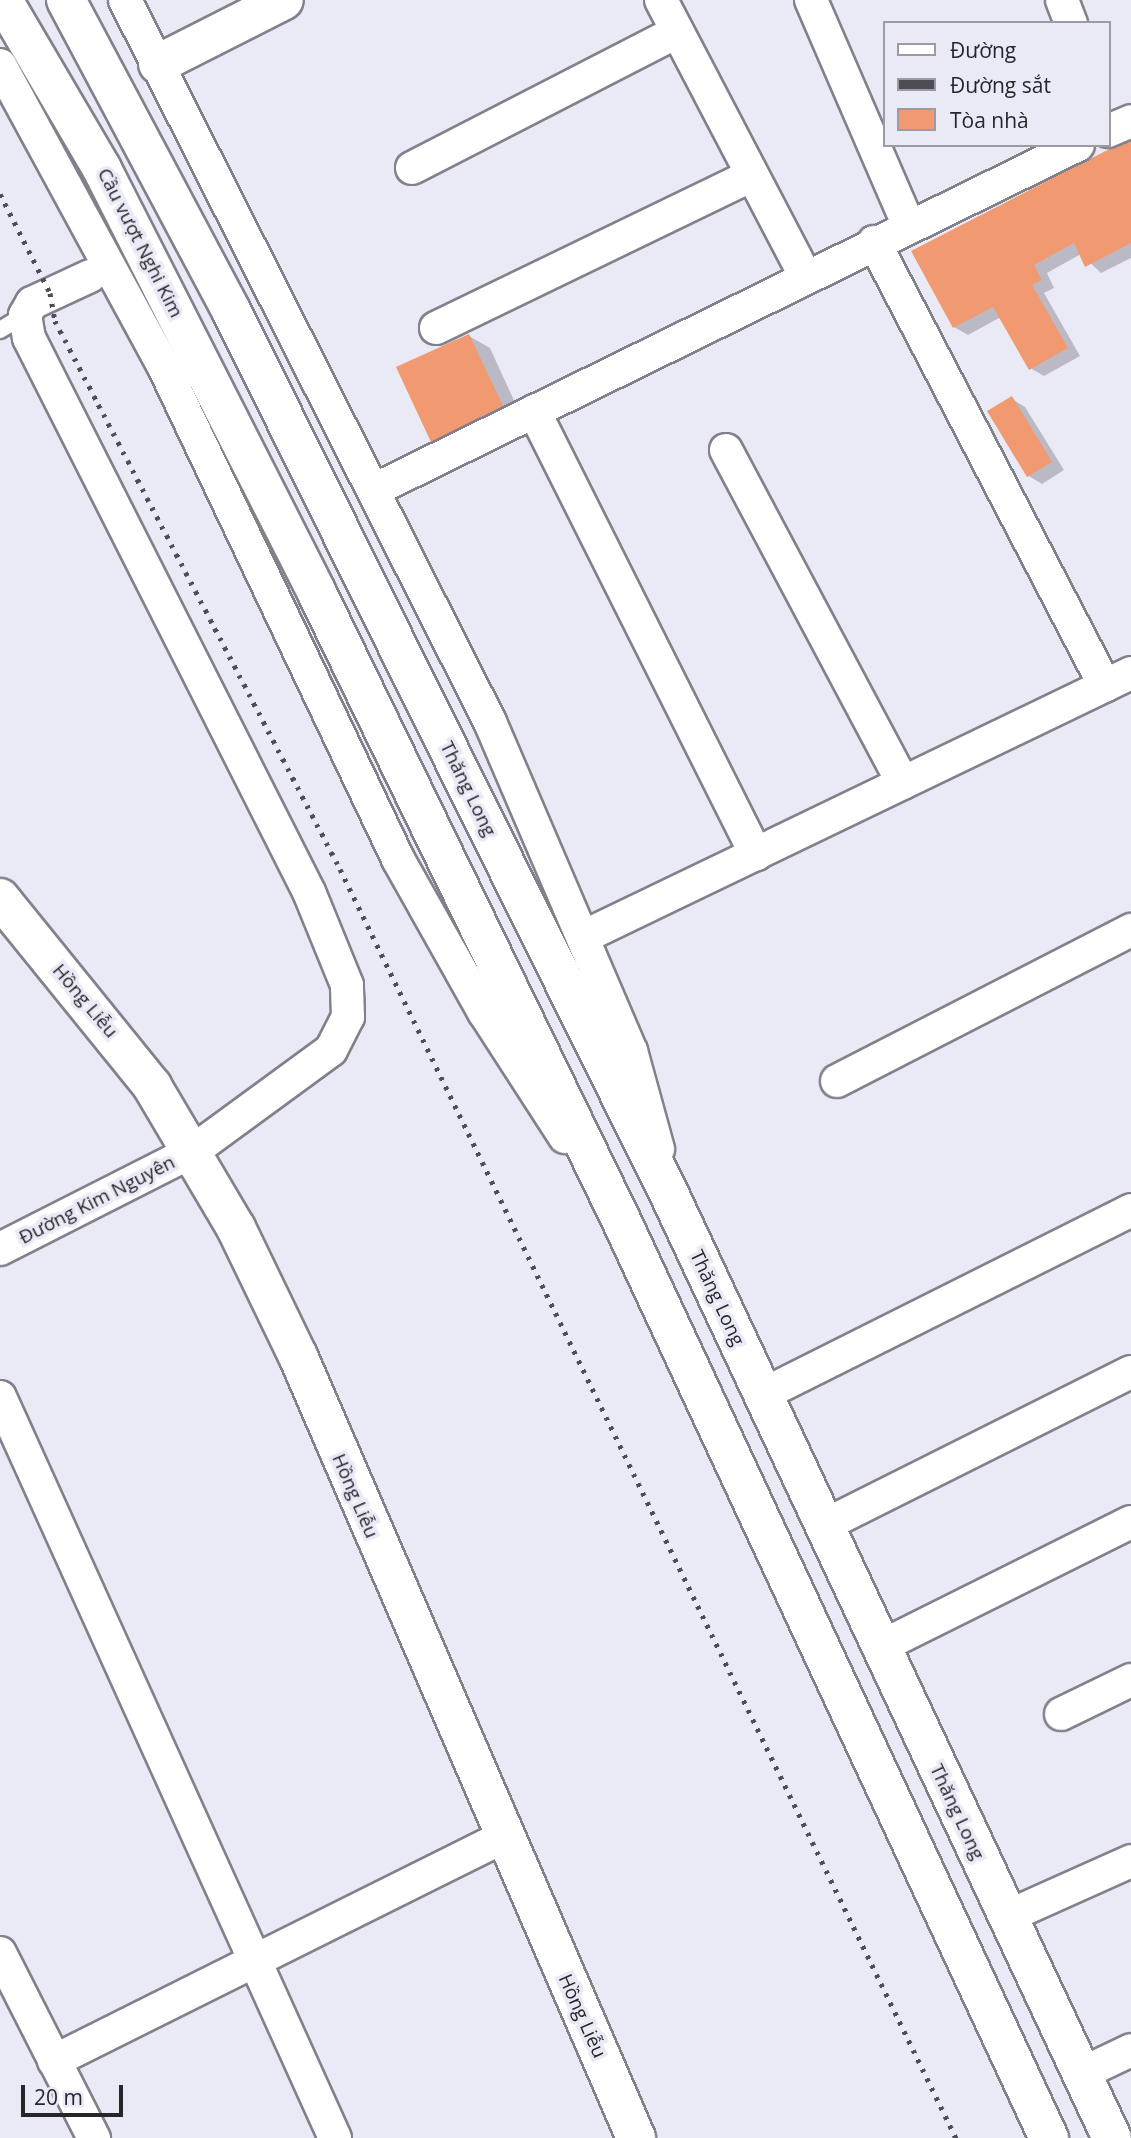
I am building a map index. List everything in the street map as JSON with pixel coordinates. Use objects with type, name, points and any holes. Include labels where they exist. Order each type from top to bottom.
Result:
[{"type":"main road","name":"Cầu vượt Nghi Kim","points":[[3,0],[102,170],[265,492],[622,1222]]},
{"type":"main road","name":"Thăng Long","points":[[66,0],[308,466],[671,1198],[823,1527],[1112,2138]]},
{"type":"main road","points":[[158,64],[284,0]]},
{"type":"main road","name":"Hồng Liễu","points":[[0,898],[117,1039],[193,1151],[276,1307],[503,1837],[636,2138]]},
{"type":"main road","points":[[622,1222],[1049,2138]]},
{"type":"street","points":[[125,0],[490,722],[631,1051],[671,1198]]},
{"type":"street","points":[[661,0],[805,276]]},
{"type":"street","points":[[811,0],[908,224]]},
{"type":"street","points":[[1062,0],[1070,21]]},
{"type":"street","points":[[412,168],[677,32]]},
{"type":"street","points":[[0,65],[163,367],[425,910],[622,1222]]},
{"type":"street","points":[[374,491],[908,224],[1074,147]]},
{"type":"street","points":[[436,328],[751,176]]},
{"type":"street","points":[[583,937],[1118,679],[874,242]]},
{"type":"street","points":[[13,323],[32,303],[90,276]]},
{"type":"street","name":"Đường Kim Nguyên","points":[[0,1249],[193,1151],[331,1050],[348,1017],[347,985],[309,892],[35,349],[13,323]]},
{"type":"street","points":[[534,411],[756,854]]},
{"type":"street","points":[[726,450],[903,783]]},
{"type":"street","points":[[836,1081],[1131,930]]},
{"type":"street","points":[[762,1395],[1129,1216]]},
{"type":"street","points":[[823,1527],[1131,1372]]},
{"type":"street","points":[[0,1396],[252,1961],[335,2138]]},
{"type":"street","points":[[880,1647],[1131,1522]]},
{"type":"street","points":[[1061,1714],[1131,1680]]},
{"type":"street","points":[[54,2061],[503,1837]]},
{"type":"street","points":[[1006,1917],[1131,1861]]},
{"type":"street","points":[[0,1953],[94,2138]]},
{"type":"street","points":[[1081,2074],[1131,2050]]},
{"type":"building","points":[[1131,138],[1131,243],[1085,267],[1074,243],[1034,265],[1042,280],[1032,285],[1068,348],[1029,370],[993,307],[953,328],[911,251]]},
{"type":"building","points":[[469,334],[504,408],[431,442],[396,367]]},
{"type":"building","points":[[1012,396],[1052,462],[1027,477],[987,411]]},
{"type":"railway","points":[[0,194],[50,293],[55,321],[340,869],[956,2138]]}]
